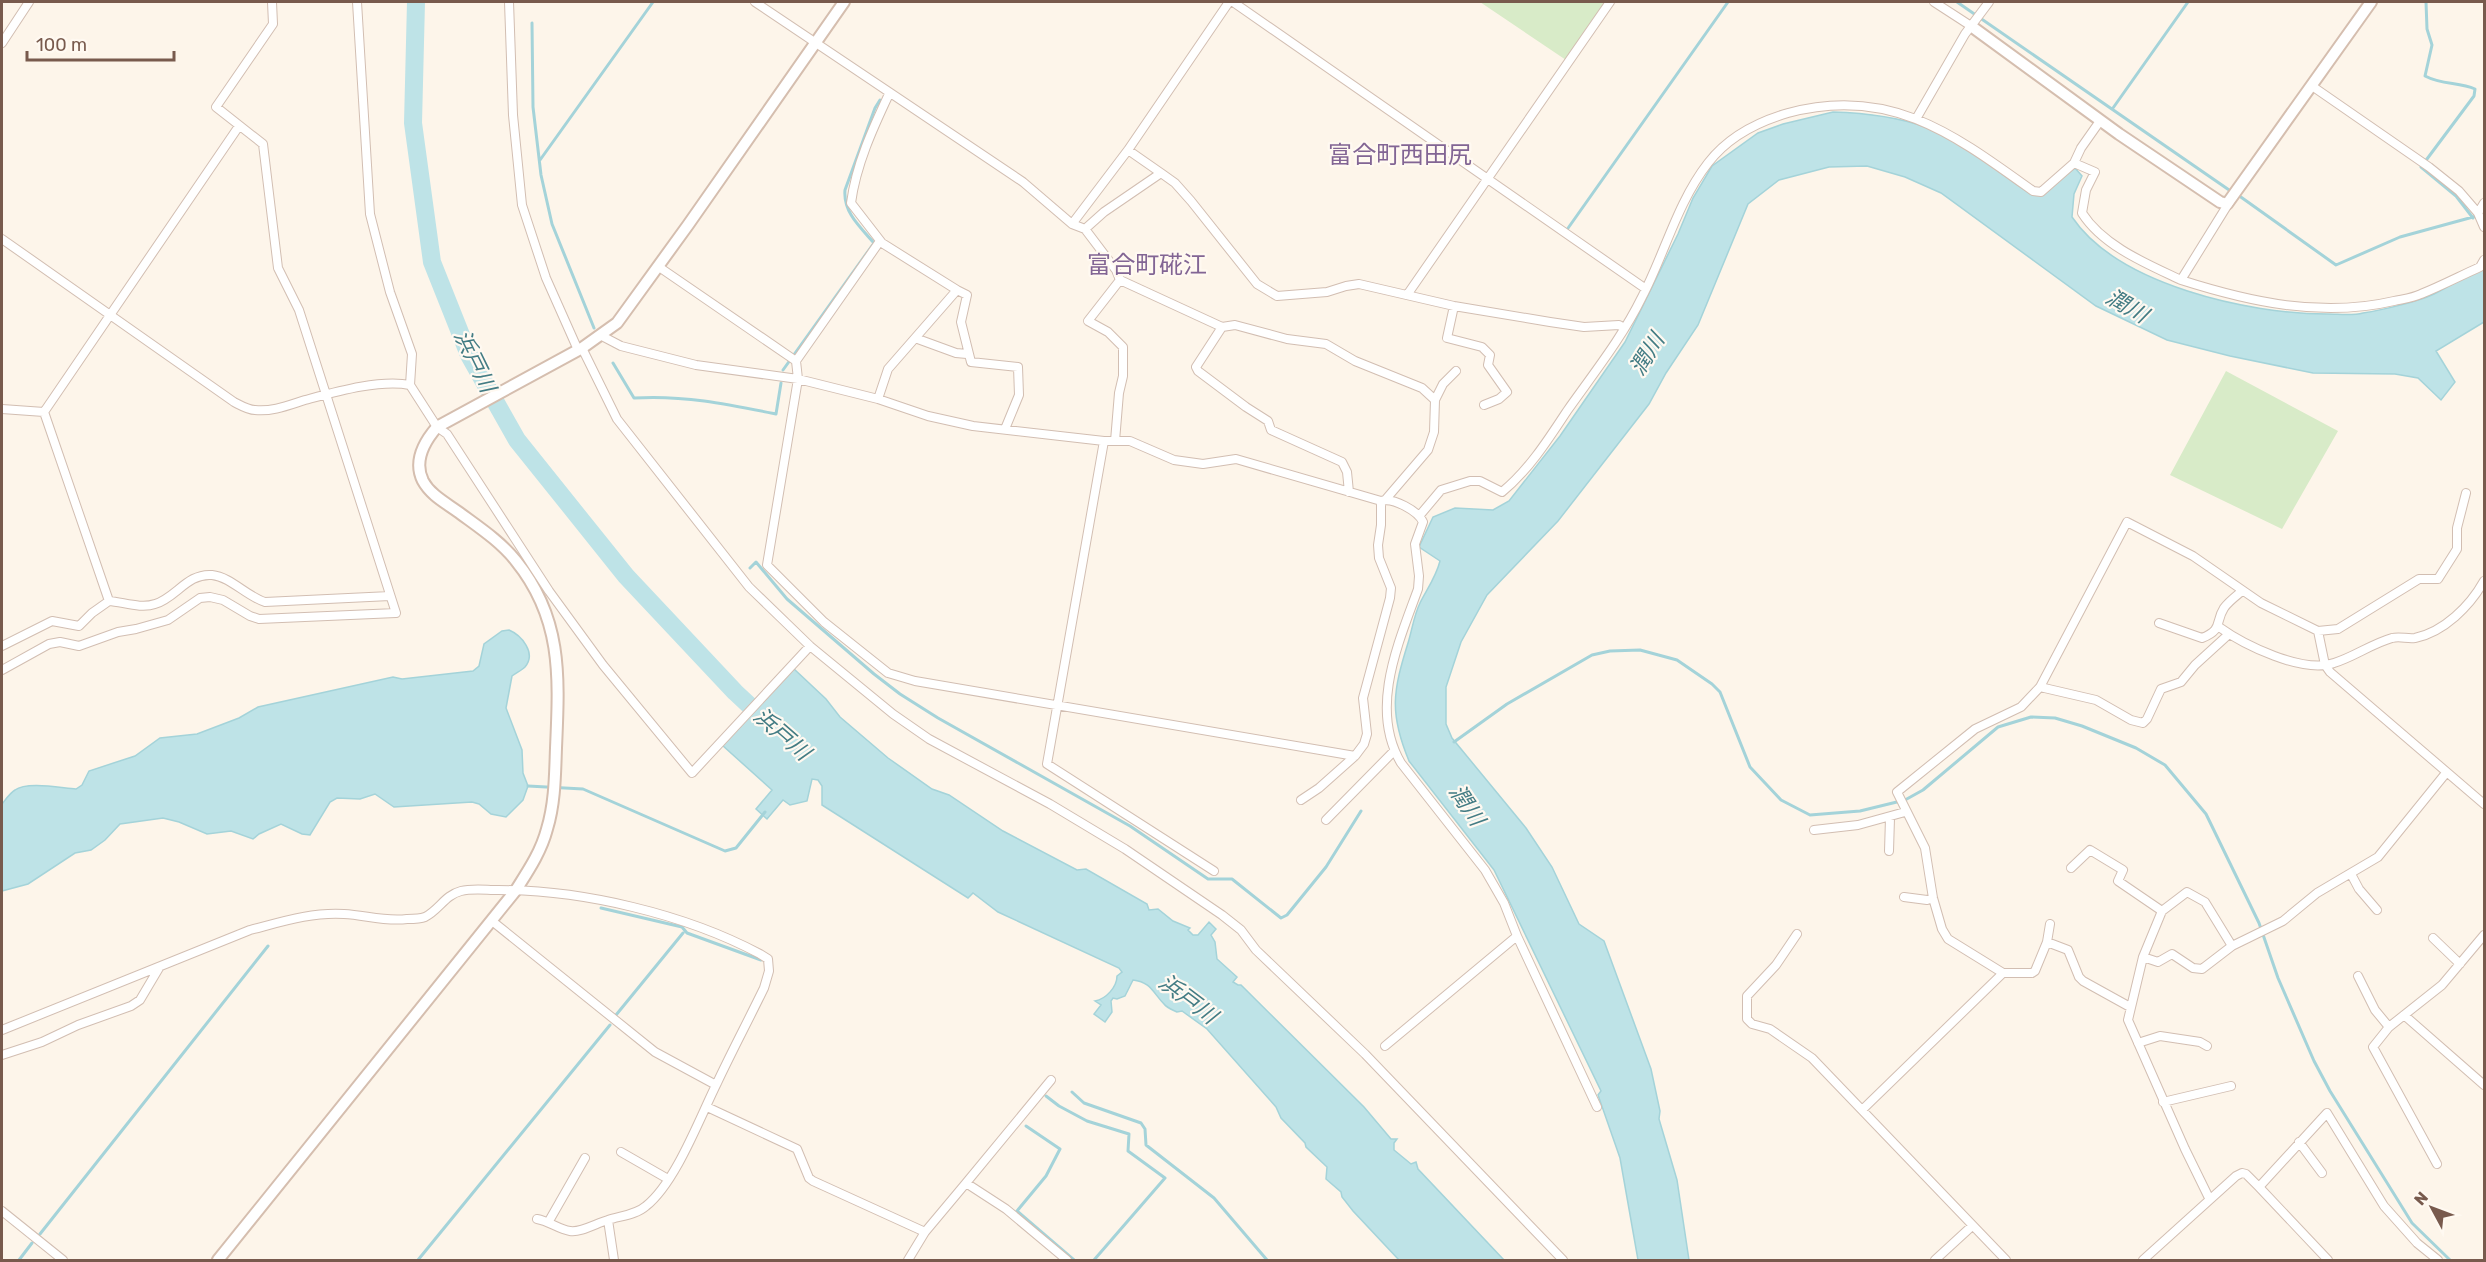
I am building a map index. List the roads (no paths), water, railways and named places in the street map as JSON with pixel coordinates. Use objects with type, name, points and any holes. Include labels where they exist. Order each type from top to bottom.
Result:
[{"type":"street","points":[[2,43],[29,2]]},
{"type":"street","points":[[2,670],[49,644],[60,642],[79,646],[121,631],[168,620],[200,598],[210,597],[223,600],[259,619],[396,613],[299,310],[278,268],[263,144],[216,107],[273,24],[272,2]]},
{"type":"street","points":[[357,2],[370,214],[390,292],[412,354],[411,381],[437,427],[447,434],[555,600],[603,665],[692,773],[810,646]]},
{"type":"street","points":[[509,2],[513,115],[522,205],[546,278],[617,419],[749,587],[810,646],[893,714],[920,733],[1050,804],[1125,849],[1241,930],[1256,950],[1365,1054],[1563,1260]]},
{"type":"street","points":[[755,2],[814,44],[1023,182],[1072,224],[1085,229],[1116,270],[1120,280],[1222,327],[1235,325],[1287,339],[1326,344],[1355,361],[1422,388],[1435,400]]},
{"type":"street","points":[[218,1260],[492,921],[516,890],[543,843],[553,802],[556,765],[558,675],[555,643],[549,620],[531,584],[510,554],[488,534],[437,497],[424,482],[419,464],[424,444],[437,427],[580,349],[627,311],[844,2]]},
{"type":"street","points":[[1072,224],[1128,150],[1231,2],[1646,289]]},
{"type":"street","points":[[1407,295],[1610,2]]},
{"type":"street","points":[[1934,2],[1971,26],[2112,129],[2220,202],[2227,204],[2231,200]]},
{"type":"street","points":[[1916,119],[1971,26],[1989,2]]},
{"type":"street","points":[[2181,280],[2231,200],[2371,2]]},
{"type":"street","points":[[2313,86],[2429,167],[2459,191],[2478,213],[2484,227]]},
{"type":"street","points":[[889,94],[854,182],[851,203],[880,241],[897,254],[967,295],[961,322],[970,362],[1018,366],[1019,395],[1005,429]]},
{"type":"street","points":[[1417,514],[1441,490],[1470,481],[1480,481],[1502,492],[1514,482],[1549,438],[1624,328],[1646,289],[1693,183],[1726,144],[1745,131],[1775,117],[1811,107],[1854,105],[1881,109],[1916,119],[1959,139],[2032,191],[2041,192],[2074,163],[2081,148],[2101,121]]},
{"type":"street","points":[[44,412],[239,126]]},
{"type":"street","points":[[1128,150],[1175,183],[1257,284],[1277,296],[1327,292],[1359,284],[1454,306],[1584,327],[1619,325],[1624,328]]},
{"type":"street","points":[[2074,163],[2095,172],[2086,190],[2082,213],[2091,226],[2142,261],[2181,280],[2233,297],[2325,309],[2366,308],[2420,295],[2480,267],[2484,260]]},
{"type":"street","points":[[1085,229],[1104,212],[1161,173]]},
{"type":"street","points":[[2478,213],[2484,203]]},
{"type":"street","points":[[2,239],[234,402],[252,410],[270,410],[325,395],[411,381]]},
{"type":"street","points":[[880,241],[796,361],[798,379],[767,565],[824,622],[888,673],[915,681],[1355,756]]},
{"type":"street","points":[[659,267],[796,361]]},
{"type":"street","points":[[1115,441],[1119,393],[1123,376],[1123,347],[1108,332],[1088,321],[1120,280]]},
{"type":"street","points":[[878,399],[888,369],[957,290]]},
{"type":"street","points":[[1454,306],[1447,338],[1482,347],[1490,355],[1488,365],[1507,392],[1484,405]]},
{"type":"street","points":[[1222,327],[1196,367],[1198,371],[1268,421],[1271,430],[1342,462],[1347,472],[1349,492]]},
{"type":"street","points":[[600,335],[621,346],[696,365],[798,379],[878,399],[928,416],[973,426],[1104,441],[1130,441],[1174,460],[1203,464],[1236,459],[1349,492],[1386,500],[1417,514],[1423,522],[1416,544],[1418,589],[1391,672],[1386,698],[1394,751],[1485,870],[1504,903],[1517,936],[1597,1107]]},
{"type":"street","points":[[915,338],[956,353],[967,354]]},
{"type":"street","points":[[1301,800],[1319,788],[1355,756],[1364,744],[1367,734],[1363,698],[1391,588],[1378,551],[1386,500],[1428,450],[1434,432],[1435,400],[1443,384],[1456,371]]},
{"type":"street","points":[[2,409],[44,412]]},
{"type":"street","points":[[44,412],[109,601]]},
{"type":"street","points":[[1104,441],[1047,764],[1215,871]]},
{"type":"street","points":[[2050,924],[2047,942],[2035,971],[2032,973],[2003,973],[1948,939],[1942,929],[1932,898],[1925,848],[1897,792],[1975,729],[2021,708],[2040,687],[2127,522],[2193,556],[2242,591],[2276,611],[2318,631],[2338,629],[2419,579],[2438,579],[2457,549],[2457,528],[2466,493]]},
{"type":"street","points":[[2,646],[52,621],[79,626],[109,601],[141,606],[154,605],[188,582],[206,575],[223,578],[253,598],[265,602],[390,596]]},
{"type":"street","points":[[2219,627],[2285,662],[2325,665],[2395,637],[2416,638],[2434,630],[2463,610],[2484,581]]},
{"type":"street","points":[[2158,623],[2202,638],[2219,627],[2225,607],[2242,591]]},
{"type":"street","points":[[2318,631],[2325,665],[2484,804]]},
{"type":"street","points":[[2040,687],[2096,700],[2131,720],[2143,723],[2148,719],[2161,689],[2181,682],[2195,665],[2229,634]]},
{"type":"street","points":[[1326,820],[1394,751]]},
{"type":"street","points":[[2143,957],[2158,962],[2172,954],[2202,969],[2232,946],[2265,931],[2316,893],[2378,857],[2446,772]]},
{"type":"street","points":[[1814,830],[1826,830],[1890,818],[1905,810]]},
{"type":"street","points":[[1889,851],[1890,818]]},
{"type":"street","points":[[2071,868],[2090,850],[2123,870],[2118,881],[2162,911]]},
{"type":"street","points":[[2351,874],[2359,889],[2377,910]]},
{"type":"street","points":[[2,1030],[250,930],[320,914],[346,914],[382,920],[424,917],[447,897],[462,891],[516,890],[614,904],[677,920],[750,949],[768,959],[769,971],[764,988],[707,1107],[685,1151],[668,1179],[648,1205],[638,1212],[574,1232],[567,1231],[549,1221],[537,1219]]},
{"type":"street","points":[[2209,1198],[2163,1102],[2128,1020],[2143,957],[2162,911],[2187,892],[2205,902],[2232,946]]},
{"type":"street","points":[[1904,897],[1927,900],[1932,898]]},
{"type":"street","points":[[492,921],[654,1052],[716,1085]]},
{"type":"street","points":[[1797,934],[1776,965],[1747,996],[1747,1019],[1752,1024],[1770,1029],[1812,1058],[2006,1260]]},
{"type":"street","points":[[2438,1164],[2374,1051],[2374,1043],[2442,984],[2484,935]]},
{"type":"street","points":[[1385,1046],[1517,936]]},
{"type":"street","points":[[2433,938],[2460,964]]},
{"type":"street","points":[[2047,942],[2068,950],[2079,977],[2083,981],[2130,1006]]},
{"type":"street","points":[[2,1055],[42,1042],[78,1025],[131,1006],[140,1000],[159,968]]},
{"type":"street","points":[[1862,1110],[2003,973]]},
{"type":"street","points":[[2358,976],[2375,1010],[2390,1027]]},
{"type":"street","points":[[2404,1015],[2484,1085]]},
{"type":"street","points":[[2138,1043],[2160,1036],[2200,1042],[2207,1046]]},
{"type":"street","points":[[908,1260],[925,1232],[1051,1080]]},
{"type":"street","points":[[2163,1102],[2231,1086]]},
{"type":"street","points":[[707,1107],[797,1149],[809,1178],[813,1181],[925,1232]]},
{"type":"street","points":[[2259,1187],[2327,1113],[2384,1206],[2411,1237],[2438,1260]]},
{"type":"street","points":[[2299,1142],[2322,1173]]},
{"type":"street","points":[[621,1152],[668,1179]]},
{"type":"street","points":[[549,1221],[585,1158]]},
{"type":"street","points":[[2143,1260],[2209,1198],[2242,1173],[2259,1187],[2328,1260]]},
{"type":"street","points":[[966,1183],[1006,1209],[1067,1260]]},
{"type":"street","points":[[2,1210],[63,1260]]},
{"type":"street","points":[[608,1220],[614,1260]]},
{"type":"street","points":[[1935,1260],[1972,1226]]},
{"type":"water","name":"潤川","points":[[1833,112],[1880,116],[1925,127],[1966,149],[2032,195],[2041,195],[2075,168],[2082,176],[2074,194],[2072,217],[2093,241],[2120,261],[2152,278],[2188,291],[2261,308],[2296,313],[2345,315],[2389,308],[2427,297],[2484,264],[2484,322],[2436,351],[2455,382],[2441,400],[2418,378],[2395,374],[2313,373],[2167,340],[2096,306],[1941,193],[1905,177],[1867,166],[1829,167],[1779,180],[1748,204],[1698,325],[1666,373],[1649,404],[1558,521],[1487,595],[1461,642],[1446,687],[1446,724],[1452,738],[1526,828],[1552,867],[1579,924],[1604,941],[1651,1069],[1660,1111],[1659,1119],[1677,1180],[1689,1260],[1638,1260],[1620,1158],[1598,1095],[1601,1091],[1494,870],[1409,761],[1398,729],[1395,702],[1399,675],[1416,612],[1434,578],[1440,561],[1419,547],[1433,517],[1455,508],[1493,510],[1509,501],[1560,436],[1625,342],[1678,234],[1693,198],[1712,166],[1758,133],[1783,124]]},
{"type":"water","points":[[509,630],[526,645],[529,656],[525,667],[512,676],[506,708],[522,750],[523,773],[528,786],[523,800],[506,817],[491,814],[479,804],[472,802],[394,807],[375,794],[360,799],[337,798],[330,802],[310,835],[302,834],[281,824],[253,839],[231,831],[207,834],[163,818],[120,824],[105,840],[91,850],[75,853],[28,884],[2,891],[2,804],[20,787],[36,785],[76,789],[82,785],[89,771],[135,756],[160,738],[197,734],[239,718],[258,707],[393,677],[402,679],[473,671],[479,666],[484,644],[502,631]]},
{"type":"water","points":[[793,668],[826,699],[840,717],[888,758],[932,789],[949,795],[1003,831],[1077,870],[1086,869],[1147,904],[1149,910],[1158,909],[1173,921],[1190,928],[1188,930],[1193,935],[1198,935],[1209,922],[1216,929],[1211,935],[1215,942],[1217,959],[1237,977],[1233,982],[1241,985],[1364,1107],[1391,1139],[1397,1139],[1394,1143],[1394,1150],[1411,1164],[1416,1162],[1418,1169],[1504,1260],[1399,1260],[1353,1211],[1342,1197],[1341,1192],[1326,1179],[1327,1167],[1306,1147],[1305,1143],[1281,1118],[1276,1107],[1207,1029],[1182,1011],[1177,1012],[1168,1008],[1148,986],[1133,980],[1125,996],[1113,998],[1111,1001],[1112,1012],[1105,1022],[1094,1014],[1101,1005],[1095,1001],[1103,998],[1113,988],[1117,976],[1122,972],[1119,968],[998,912],[973,893],[968,898],[822,805],[822,786],[818,780],[812,779],[807,801],[790,805],[783,800],[767,819],[756,809],[772,790],[722,745]]},
{"type":"waterway","name":"浜戸川","points":[[416,2],[413,123],[432,262],[469,355],[517,440],[626,576],[735,692],[767,722]]},
{"type":"waterway","points":[[540,160],[653,2]]},
{"type":"waterway","points":[[1566,231],[1728,2]]},
{"type":"waterway","points":[[1957,2],[2232,192]]},
{"type":"waterway","points":[[2113,108],[2188,2]]},
{"type":"waterway","points":[[2426,2],[2427,29],[2432,45],[2425,76],[2475,89],[2474,96],[2421,167],[2456,196],[2473,218]]},
{"type":"waterway","points":[[532,23],[533,107],[541,175],[552,224],[594,328]]},
{"type":"waterway","points":[[783,370],[874,243],[850,212],[845,190],[880,100]]},
{"type":"waterway","points":[[2238,195],[2336,265],[2400,237],[2484,214]]},
{"type":"waterway","points":[[613,363],[634,398],[688,399],[776,414],[781,383]]},
{"type":"waterway","points":[[750,568],[756,562],[787,599],[900,694],[938,718],[1130,826],[1208,879],[1232,879],[1281,918],[1287,915],[1326,867],[1361,811]]},
{"type":"waterway","points":[[1454,742],[1507,704],[1592,655],[1610,651],[1640,650],[1677,660],[1712,684],[1720,692],[1750,767],[1781,800],[1810,815],[1860,811],[1905,800],[1923,790],[1998,727],[2031,717],[2055,718],[2082,726],[2136,748],[2165,765],[2206,814],[2259,923],[2278,978],[2314,1061],[2330,1091],[2412,1223],[2450,1260]]},
{"type":"waterway","points":[[528,786],[583,789],[725,851],[736,848],[765,812]]},
{"type":"waterway","points":[[601,908],[682,927],[687,933],[761,960]]},
{"type":"waterway","points":[[616,1015],[683,933]]},
{"type":"waterway","points":[[40,1234],[268,946]]},
{"type":"waterway","points":[[418,1260],[610,1025]]},
{"type":"waterway","points":[[1072,1092],[1084,1103],[1141,1123],[1145,1129],[1146,1145],[1214,1198],[1267,1260]]},
{"type":"waterway","points":[[1046,1096],[1087,1121],[1129,1134],[1128,1151],[1165,1178],[1094,1260]]},
{"type":"waterway","points":[[1026,1126],[1060,1149],[1046,1176],[1017,1211],[1074,1260]]},
{"type":"waterway","points":[[19,1260],[32,1243]]},
{"type":"district","name":"富合町西田尻","points":[[1400,155]]},
{"type":"district","name":"富合町硴江","points":[[1147,265]]}]
